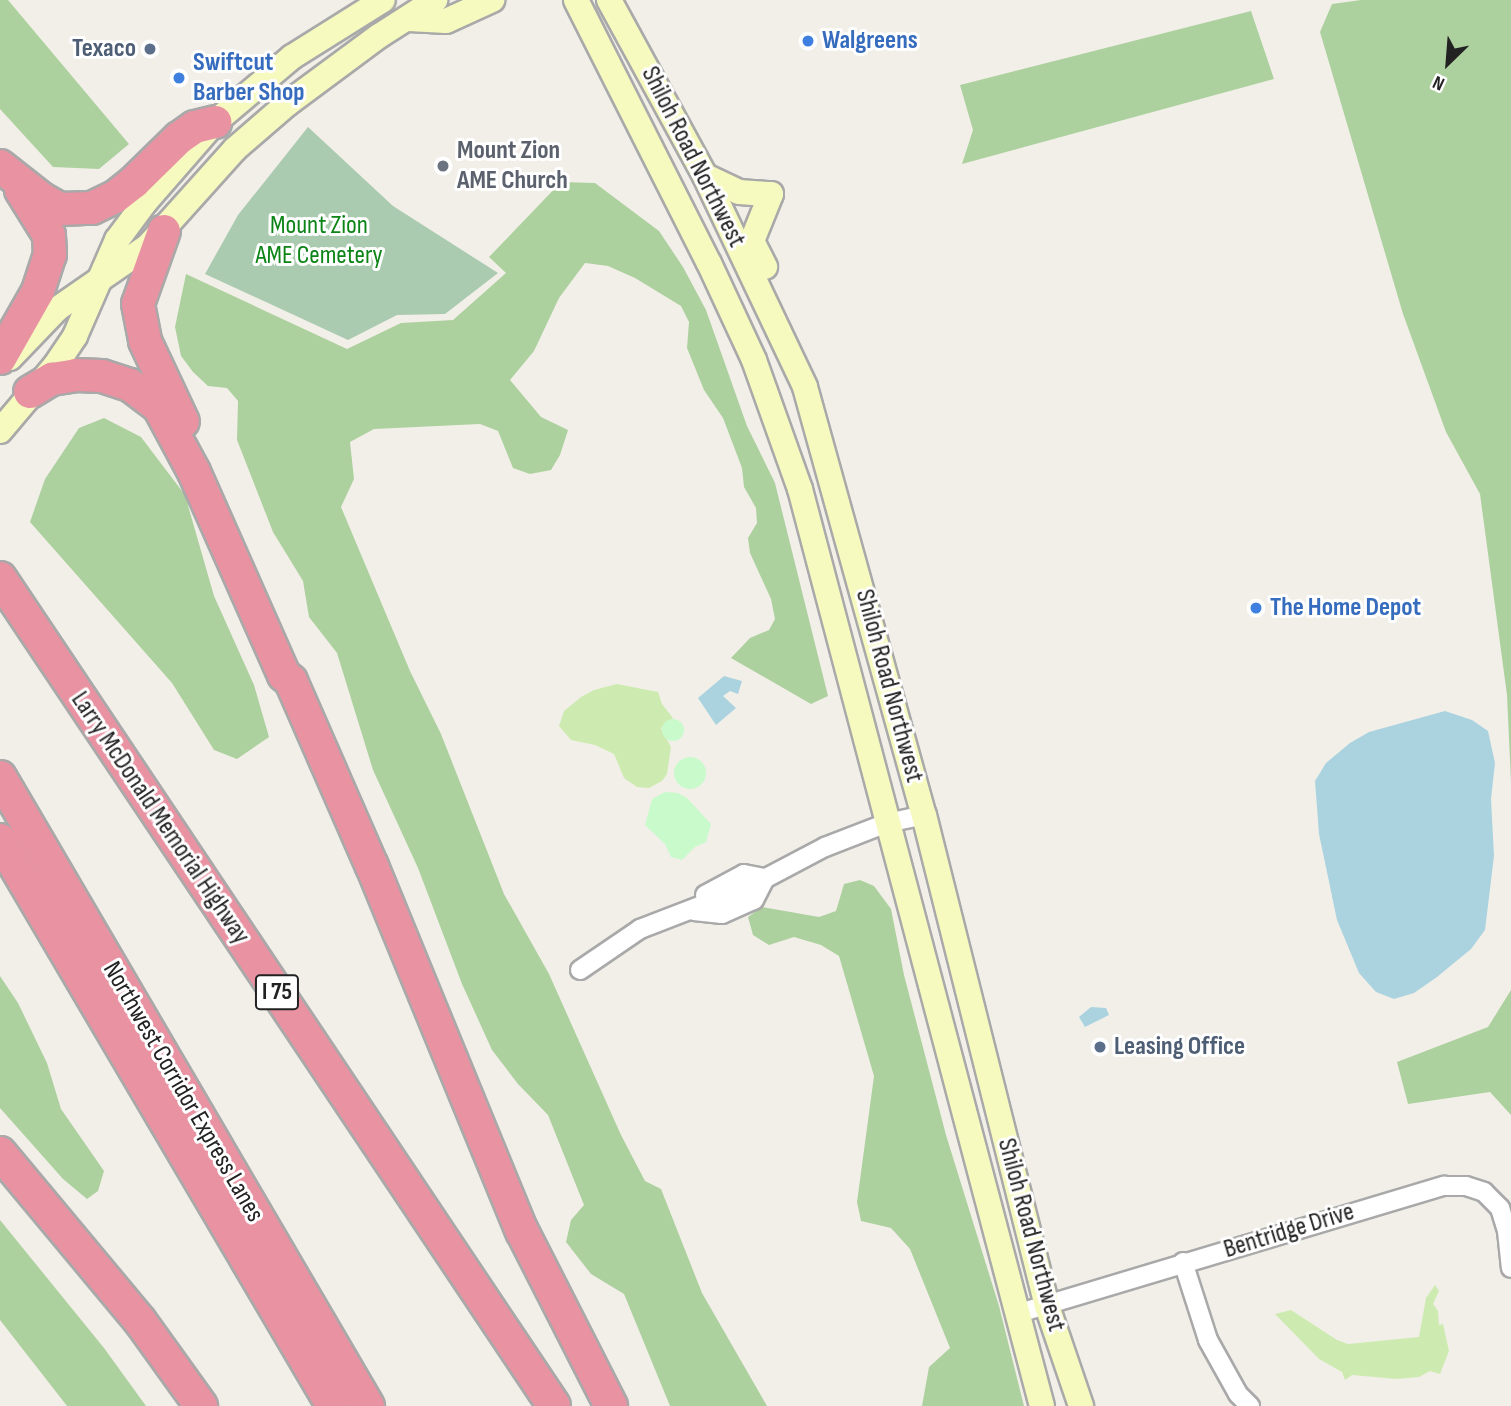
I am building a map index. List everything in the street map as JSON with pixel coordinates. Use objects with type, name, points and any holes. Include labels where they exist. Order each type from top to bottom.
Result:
[{"type":"highway","points":[[5,171],[61,209],[92,208],[115,197],[134,182],[179,138],[195,127],[215,122]]},
{"type":"highway","points":[[0,358],[38,291],[50,255],[49,235],[40,217],[5,171]]},
{"type":"highway","points":[[164,231],[138,304],[145,341],[234,525],[296,666],[291,681]]},
{"type":"highway","points":[[14,413],[52,379],[76,375],[102,376],[130,385],[159,407],[194,472],[284,675],[291,681],[372,866],[522,1231],[611,1406]]},
{"type":"highway","name":"Larry McDonald Memorial Highway","points":[[0,578],[554,1406]]},
{"type":"highway","name":"Northwest Corridor Express Lanes","points":[[0,777],[368,1406]]},
{"type":"highway","points":[[0,840],[333,1406]]},
{"type":"highway","points":[[0,1153],[140,1321],[201,1406]]},
{"type":"street","points":[[14,413],[55,366],[75,336],[117,240],[215,122],[292,57],[383,0]]},
{"type":"street","points":[[0,369],[45,319],[164,231],[216,170],[260,128],[379,36],[435,0]]},
{"type":"street","points":[[409,19],[446,21],[492,0]]},
{"type":"street","name":"Shiloh Road Northwest","points":[[609,0],[705,176],[805,387],[867,600],[924,815],[1047,1306],[1081,1406]]},
{"type":"street","points":[[627,0],[646,44],[647,67]]},
{"type":"street","name":"Shiloh Road Northwest","points":[[576,4],[709,263],[754,360],[811,525],[1042,1406]]},
{"type":"street","points":[[705,176],[739,192],[771,194],[752,241],[798,340],[794,363]]},
{"type":"street","points":[[580,970],[640,929],[694,911],[722,915],[754,900],[765,878],[825,847],[887,823],[924,815]]},
{"type":"street","points":[[694,911],[706,894],[744,874],[765,878]]},
{"type":"street","name":"Bentridge Drive","points":[[1016,1314],[1444,1186],[1466,1186],[1484,1192],[1500,1208],[1507,1231],[1511,1268]]},
{"type":"street","points":[[1183,1262],[1208,1340],[1238,1394],[1250,1406]]},
{"type":"green space","points":[[0,0],[8,0],[129,144],[99,169],[53,167],[0,109]]},
{"type":"green space","points":[[1361,0],[1511,0],[1511,782],[1507,695],[1480,494],[1446,432],[1403,314],[1320,32],[1332,4]]},
{"type":"green space","points":[[1251,11],[1274,79],[962,164],[973,130],[960,85]]},
{"type":"green space","name":"Mount Zion AME Cemetery","points":[[308,127],[393,206],[498,273],[445,314],[397,315],[348,340],[205,274],[238,215]]},
{"type":"green space","points":[[561,182],[595,183],[659,231],[683,267],[706,310],[747,426],[775,483],[828,696],[811,704],[731,658],[750,638],[769,630],[775,619],[771,599],[750,553],[748,538],[757,523],[756,508],[744,487],[742,468],[723,418],[704,390],[687,348],[689,322],[681,306],[635,278],[608,266],[585,263],[559,298],[534,351],[510,380],[541,417],[568,430],[560,455],[551,470],[530,474],[513,468],[498,431],[480,424],[374,429],[350,442],[354,479],[341,507],[410,671],[441,734],[504,894],[549,974],[621,1135],[645,1181],[661,1189],[702,1293],[767,1406],[670,1406],[624,1294],[591,1274],[566,1242],[571,1220],[584,1205],[548,1115],[518,1084],[492,1050],[462,984],[418,868],[373,770],[337,653],[309,617],[303,581],[273,532],[237,440],[238,401],[227,388],[208,386],[193,372],[181,356],[175,327],[186,274],[347,349],[401,323],[453,320],[506,273],[489,257]]},
{"type":"green space","points":[[104,418],[141,437],[185,495],[214,596],[254,685],[269,737],[237,759],[214,750],[172,683],[30,522],[45,479],[79,428]]},
{"type":"green space","points":[[617,684],[658,692],[662,704],[673,718],[661,728],[671,747],[667,774],[662,781],[649,788],[637,787],[624,778],[614,754],[595,745],[571,740],[559,726],[564,711],[581,697],[594,690]]},
{"type":"green space","points":[[669,719],[677,719],[684,726],[684,734],[677,741],[669,741],[662,734],[662,726]]},
{"type":"green space","points":[[690,757],[702,761],[706,773],[702,785],[690,789],[678,785],[674,773],[678,761]]},
{"type":"green space","points":[[665,792],[678,793],[687,798],[711,824],[706,842],[695,847],[682,860],[671,857],[665,844],[645,825],[652,799]]},
{"type":"green space","points":[[860,880],[874,886],[891,909],[904,975],[946,1135],[999,1306],[1024,1406],[922,1406],[929,1367],[950,1348],[910,1249],[891,1228],[861,1221],[857,1202],[874,1076],[839,956],[821,945],[794,937],[769,945],[753,935],[748,917],[762,907],[819,917],[836,911],[844,884]]},
{"type":"green space","points":[[0,976],[18,1003],[47,1063],[61,1109],[104,1171],[98,1191],[87,1199],[63,1179],[0,1108]]},
{"type":"green space","points":[[1511,990],[1511,1115],[1490,1092],[1408,1104],[1397,1062],[1488,1027]]},
{"type":"green space","points":[[0,1220],[104,1348],[146,1406],[67,1406],[0,1320]]},
{"type":"green space","points":[[1435,1285],[1439,1291],[1433,1304],[1438,1311],[1439,1325],[1443,1324],[1449,1351],[1440,1374],[1430,1371],[1419,1377],[1397,1379],[1352,1375],[1345,1380],[1342,1372],[1319,1359],[1275,1314],[1291,1310],[1337,1340],[1348,1344],[1419,1337],[1426,1298]]},
{"type":"water","points":[[724,676],[742,681],[738,694],[730,691],[723,696],[736,708],[716,725],[698,698]]},
{"type":"water","points":[[1445,711],[1472,720],[1488,731],[1495,763],[1491,799],[1494,856],[1485,930],[1471,949],[1437,977],[1414,993],[1394,999],[1376,992],[1359,973],[1337,920],[1319,834],[1315,781],[1326,763],[1350,743],[1369,732]]},
{"type":"water","points":[[1091,1007],[1106,1008],[1109,1015],[1085,1027],[1079,1017]]},
{"type":"place","name":"Walgreens","points":[[808,41]]},
{"type":"place","name":"Texaco","points":[[150,49]]},
{"type":"place","name":"Swiftcut Barber Shop","points":[[179,78]]},
{"type":"place","name":"Mount Zion AME Church","points":[[443,166]]},
{"type":"place","name":"The Home Depot","points":[[1256,608]]},
{"type":"place","name":"Leasing Office","points":[[1100,1047]]}]
